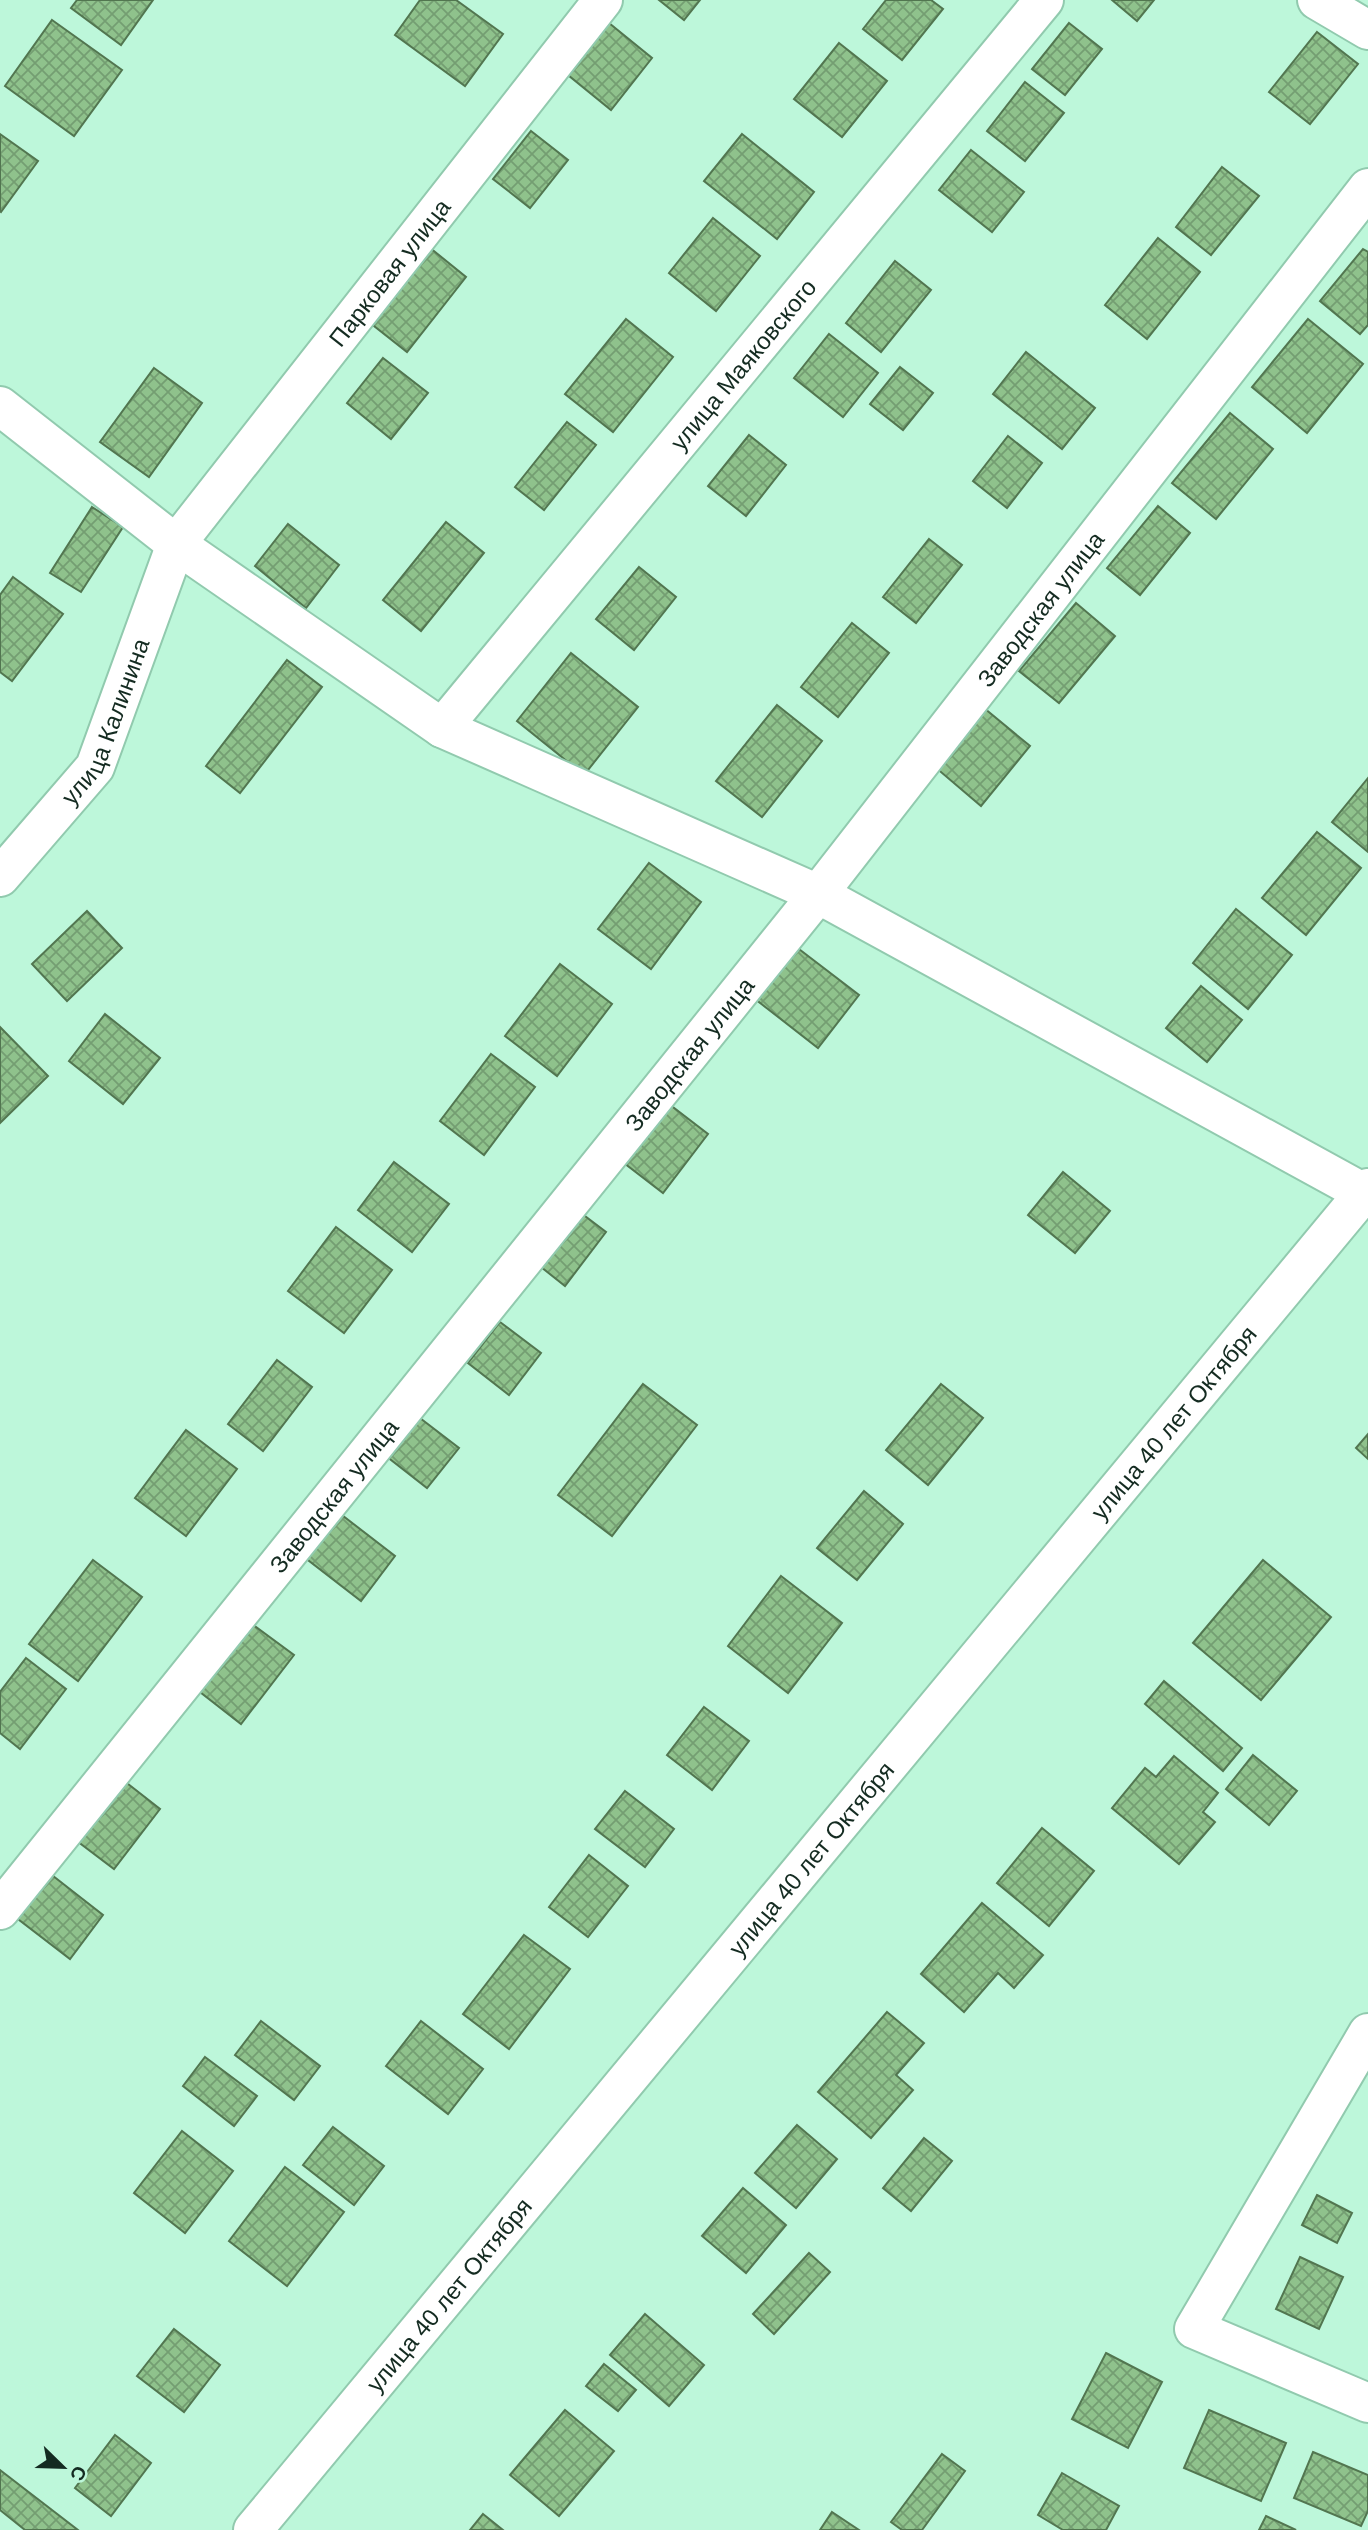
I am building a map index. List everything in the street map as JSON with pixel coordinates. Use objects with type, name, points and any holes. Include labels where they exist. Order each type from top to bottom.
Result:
[{"type":"street","name":"Парковая улица","points":[[176,544],[603,0]]},
{"type":"street","name":"улица Маяковского","points":[[442,728],[1044,0]]},
{"type":"street","points":[[1317,0],[1368,30]]},
{"type":"street","name":"Заводская улица","points":[[0,1910],[818,894],[1368,188]]},
{"type":"street","points":[[0,405],[176,544],[442,728],[818,894],[1366,1190]]},
{"type":"street","name":"улица Калинина","points":[[0,877],[95,767],[176,544]]},
{"type":"street","name":"улица 40 лет Октября","points":[[253,2530],[1366,1190]]},
{"type":"street","points":[[1368,2033],[1194,2329],[1368,2403]]},
{"type":"building","points":[[77,0],[153,0],[121,45],[71,8]]},
{"type":"building","points":[[420,0],[456,0],[503,34],[465,86],[395,35]]},
{"type":"building","points":[[659,0],[700,0],[684,20]]},
{"type":"building","points":[[886,0],[931,0],[943,9],[902,60],[863,29]]},
{"type":"building","points":[[1112,0],[1154,0],[1137,21]]},
{"type":"building","points":[[52,20],[122,70],[74,136],[5,86]]},
{"type":"building","points":[[609,23],[652,58],[611,110],[568,75]]},
{"type":"building","points":[[1069,23],[1102,49],[1065,95],[1032,69]]},
{"type":"building","points":[[1317,32],[1358,64],[1310,124],[1269,92]]},
{"type":"building","points":[[839,43],[887,81],[842,137],[794,99]]},
{"type":"building","points":[[1025,82],[1064,113],[1025,161],[987,131]]},
{"type":"building","points":[[531,131],[568,160],[530,208],[493,179]]},
{"type":"building","points":[[0,134],[38,161],[1,212],[0,211]]},
{"type":"building","points":[[742,134],[814,192],[777,239],[704,181]]},
{"type":"building","points":[[971,150],[1024,192],[992,232],[939,190]]},
{"type":"building","points":[[1222,167],[1259,196],[1211,255],[1176,227]]},
{"type":"building","points":[[713,218],[760,256],[716,311],[669,273]]},
{"type":"building","points":[[1158,238],[1200,272],[1147,339],[1105,305]]},
{"type":"building","points":[[429,247],[466,277],[407,352],[369,322]]},
{"type":"building","points":[[1363,249],[1368,252],[1368,325],[1360,334],[1320,301]]},
{"type":"building","points":[[895,261],[931,290],[881,352],[846,323]]},
{"type":"building","points":[[626,319],[673,357],[613,432],[565,394]]},
{"type":"building","points":[[1308,319],[1363,364],[1307,433],[1252,387]]},
{"type":"building","points":[[829,334],[878,373],[843,417],[794,378]]},
{"type":"building","points":[[1026,352],[1095,408],[1062,449],[993,394]]},
{"type":"building","points":[[383,358],[428,393],[391,439],[347,403]]},
{"type":"building","points":[[900,367],[933,393],[903,430],[870,404]]},
{"type":"building","points":[[154,368],[202,403],[149,477],[100,442]]},
{"type":"building","points":[[1230,413],[1273,449],[1216,519],[1172,483]]},
{"type":"building","points":[[567,422],[596,445],[544,510],[515,487]]},
{"type":"building","points":[[749,435],[786,465],[746,516],[708,486]]},
{"type":"building","points":[[1008,436],[1042,463],[1007,508],[973,481]]},
{"type":"building","points":[[1158,506],[1190,533],[1140,595],[1107,568]]},
{"type":"building","points":[[92,507],[123,527],[81,592],[50,573]]},
{"type":"building","points":[[446,522],[484,553],[421,631],[383,600]]},
{"type":"building","points":[[288,524],[339,565],[306,608],[255,566]]},
{"type":"building","points":[[929,539],[962,565],[916,623],[883,597]]},
{"type":"building","points":[[639,567],[676,597],[634,650],[596,619]]},
{"type":"building","points":[[13,577],[63,614],[12,681],[0,672],[0,595]]},
{"type":"building","points":[[1076,603],[1115,636],[1059,703],[1019,671]]},
{"type":"building","points":[[852,623],[889,653],[838,717],[801,687]]},
{"type":"building","points":[[571,653],[638,707],[584,775],[517,721]]},
{"type":"building","points":[[287,660],[322,687],[240,793],[206,766]]},
{"type":"building","points":[[777,705],[822,741],[762,817],[716,781]]},
{"type":"building","points":[[984,708],[1030,746],[981,806],[935,767]]},
{"type":"building","points":[[1368,778],[1368,852],[1332,822]]},
{"type":"building","points":[[1317,832],[1361,868],[1306,935],[1262,898]]},
{"type":"building","points":[[649,863],[701,902],[651,969],[598,929]]},
{"type":"building","points":[[1236,909],[1292,955],[1248,1009],[1193,963]]},
{"type":"building","points":[[87,911],[122,948],[67,1001],[32,964]]},
{"type":"building","points":[[795,946],[859,995],[818,1048],[755,999]]},
{"type":"building","points":[[560,964],[612,1004],[557,1076],[505,1036]]},
{"type":"building","points":[[1201,986],[1242,1020],[1207,1062],[1166,1028]]},
{"type":"building","points":[[105,1014],[160,1058],[123,1104],[69,1061]]},
{"type":"building","points":[[0,1027],[48,1076],[0,1123]]},
{"type":"building","points":[[491,1054],[535,1087],[484,1155],[440,1121]]},
{"type":"building","points":[[669,1104],[708,1134],[663,1193],[624,1163]]},
{"type":"building","points":[[394,1162],[449,1204],[412,1252],[358,1210]]},
{"type":"building","points":[[1063,1172],[1110,1211],[1075,1253],[1028,1215]]},
{"type":"building","points":[[581,1213],[606,1232],[565,1286],[541,1267]]},
{"type":"building","points":[[336,1227],[392,1270],[344,1333],[288,1291]]},
{"type":"building","points":[[500,1322],[541,1353],[509,1395],[468,1363]]},
{"type":"building","points":[[277,1360],[312,1387],[263,1451],[228,1424]]},
{"type":"building","points":[[643,1384],[697,1425],[612,1536],[558,1495]]},
{"type":"building","points":[[941,1384],[983,1418],[928,1485],[886,1450]]},
{"type":"building","points":[[416,1415],[459,1448],[427,1488],[386,1456]]},
{"type":"building","points":[[186,1430],[237,1469],[186,1536],[135,1498]]},
{"type":"building","points":[[1368,1434],[1368,1459],[1356,1448]]},
{"type":"building","points":[[864,1491],[903,1524],[857,1580],[817,1548]]},
{"type":"building","points":[[338,1512],[395,1556],[361,1601],[304,1557]]},
{"type":"building","points":[[93,1560],[142,1597],[78,1681],[29,1644]]},
{"type":"building","points":[[1263,1560],[1331,1617],[1261,1700],[1193,1643]]},
{"type":"building","points":[[781,1576],[842,1623],[788,1693],[728,1646]]},
{"type":"building","points":[[252,1624],[294,1655],[241,1724],[200,1692]]},
{"type":"building","points":[[26,1658],[66,1689],[20,1749],[0,1733],[0,1692]]},
{"type":"building","points":[[1164,1681],[1242,1748],[1223,1771],[1145,1704]]},
{"type":"building","points":[[704,1707],[749,1741],[712,1790],[667,1755]]},
{"type":"building","points":[[1253,1755],[1297,1791],[1269,1825],[1226,1789]]},
{"type":"building","points":[[1174,1756],[1218,1793],[1203,1812],[1215,1822],[1179,1864],[1112,1808],[1145,1768],[1156,1777]]},
{"type":"building","points":[[123,1780],[160,1809],[114,1869],[77,1841]]},
{"type":"building","points":[[625,1791],[674,1829],[645,1867],[595,1829]]},
{"type":"building","points":[[1042,1828],[1094,1871],[1049,1926],[997,1883]]},
{"type":"building","points":[[589,1855],[628,1886],[588,1937],[549,1907]]},
{"type":"building","points":[[48,1872],[103,1915],[70,1959],[14,1916]]},
{"type":"building","points":[[982,1903],[1043,1955],[1014,1988],[998,1973],[964,2012],[921,1974]]},
{"type":"building","points":[[524,1935],[570,1969],[509,2049],[463,2014]]},
{"type":"building","points":[[887,2012],[924,2043],[896,2075],[913,2090],[871,2138],[818,2092]]},
{"type":"building","points":[[261,2021],[320,2066],[294,2100],[235,2055]]},
{"type":"building","points":[[421,2021],[483,2069],[448,2114],[386,2066]]},
{"type":"building","points":[[205,2057],[257,2096],[234,2126],[183,2086]]},
{"type":"building","points":[[797,2125],[837,2159],[796,2208],[755,2173]]},
{"type":"building","points":[[333,2127],[384,2166],[354,2205],[303,2165]]},
{"type":"building","points":[[182,2131],[233,2171],[185,2233],[134,2193]]},
{"type":"building","points":[[924,2138],[952,2161],[911,2211],[883,2188]]},
{"type":"building","points":[[285,2167],[344,2212],[287,2286],[229,2241]]},
{"type":"building","points":[[743,2188],[786,2225],[746,2273],[702,2236]]},
{"type":"building","points":[[1317,2195],[1352,2213],[1337,2243],[1302,2225]]},
{"type":"building","points":[[809,2253],[830,2272],[774,2334],[753,2314]]},
{"type":"building","points":[[1300,2257],[1343,2277],[1319,2329],[1276,2309]]},
{"type":"building","points":[[645,2314],[704,2365],[669,2406],[610,2355]]},
{"type":"building","points":[[174,2329],[220,2365],[184,2412],[137,2376]]},
{"type":"building","points":[[1106,2353],[1162,2382],[1128,2448],[1072,2419]]},
{"type":"building","points":[[604,2364],[636,2390],[618,2411],[586,2386]]},
{"type":"building","points":[[565,2410],[614,2451],[559,2516],[510,2475]]},
{"type":"building","points":[[1209,2410],[1286,2443],[1261,2501],[1184,2468]]},
{"type":"building","points":[[115,2435],[151,2463],[111,2516],[75,2488]]},
{"type":"building","points":[[1313,2452],[1368,2475],[1368,2511],[1361,2526],[1294,2498]]},
{"type":"building","points":[[942,2454],[965,2471],[922,2530],[902,2530],[891,2522]]},
{"type":"building","points":[[0,2470],[78,2530],[25,2530],[0,2510]]},
{"type":"building","points":[[1062,2473],[1119,2506],[1106,2530],[1063,2530],[1038,2515]]},
{"type":"building","points":[[832,2512],[859,2530],[820,2530]]},
{"type":"building","points":[[483,2514],[503,2530],[470,2530]]},
{"type":"building","points":[[1266,2516],[1296,2530],[1259,2530]]}]
